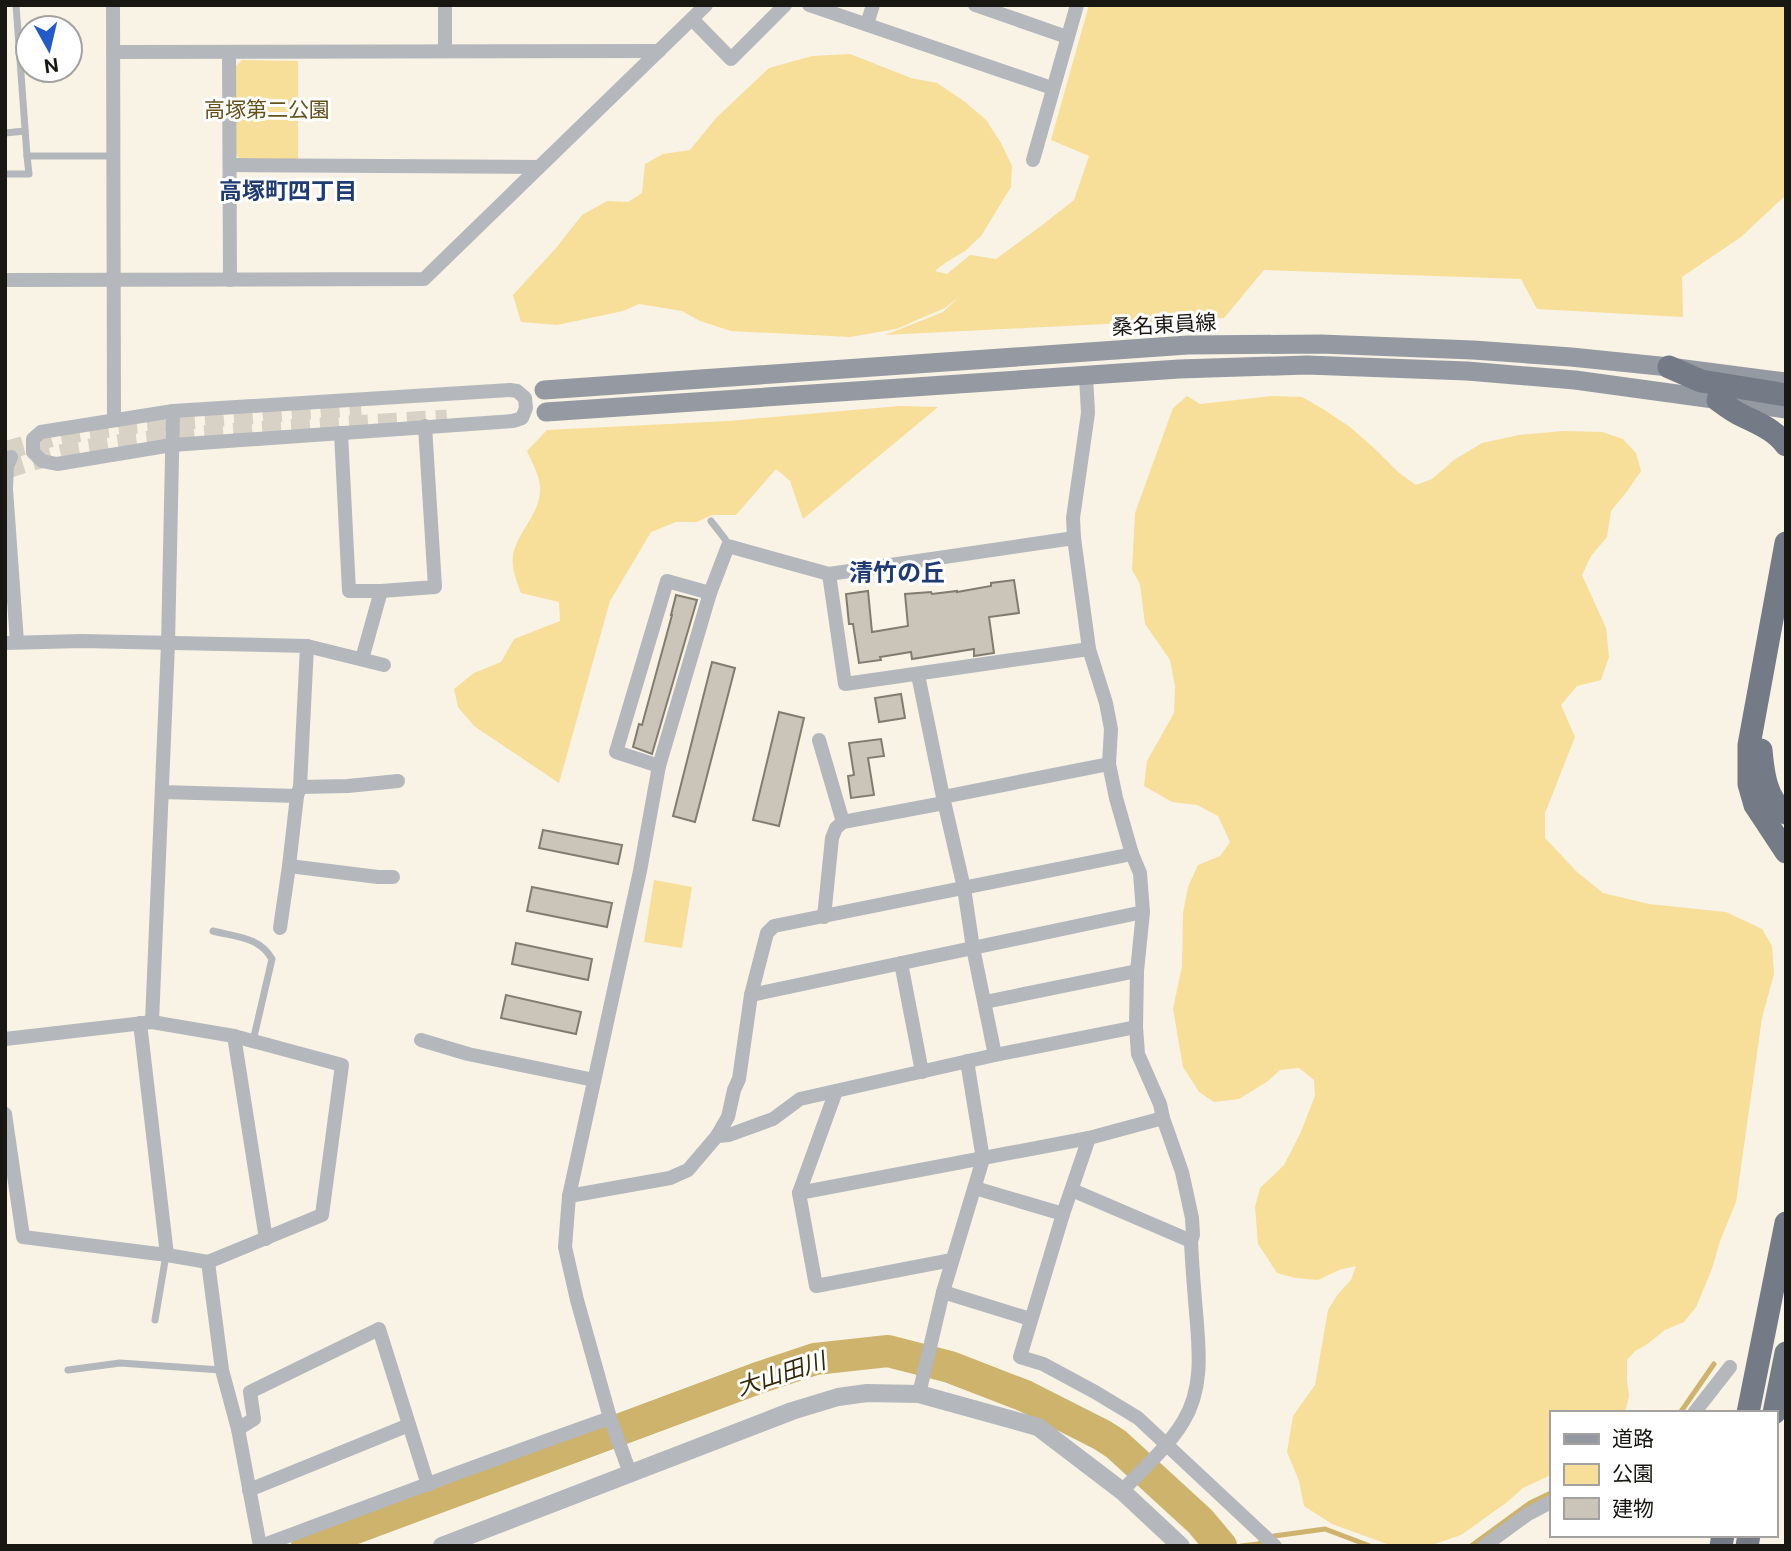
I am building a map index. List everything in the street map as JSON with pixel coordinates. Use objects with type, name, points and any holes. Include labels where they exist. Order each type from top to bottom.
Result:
[{"type":"highway","points":[[1669,366],[1701,381],[1786,395]]},
{"type":"highway","points":[[1718,400],[1740,415],[1762,425],[1786,445]]},
{"type":"highway","points":[[1786,543],[1749,745],[1749,784],[1755,804],[1786,852]]},
{"type":"highway","points":[[1786,606],[1761,743],[1762,761],[1771,799],[1786,813]]},
{"type":"highway","points":[[1748,1411],[1786,1223]]},
{"type":"highway","points":[[1774,1411],[1786,1353]]},
{"type":"main road","name":"桑名東員線","points":[[544,390],[1188,345],[1321,344],[1571,356],[1786,382]]},
{"type":"main road","points":[[546,412],[1180,369],[1307,365],[1468,371],[1575,380],[1786,409]]},
{"type":"street","points":[[113,5],[114,419]]},
{"type":"street","points":[[445,5],[445,51]]},
{"type":"street","points":[[5,280],[424,279],[706,5]]},
{"type":"street","points":[[692,19],[731,59],[785,5]]},
{"type":"street","points":[[810,5],[1052,88]]},
{"type":"street","points":[[867,24],[873,5]]},
{"type":"street","points":[[975,5],[1067,37]]},
{"type":"street","points":[[1033,160],[1077,5]]},
{"type":"street","points":[[113,52],[659,51]]},
{"type":"street","points":[[229,52],[230,279]]},
{"type":"street","points":[[230,165],[539,167]]},
{"type":"street","points":[[1086,376],[1088,413],[1073,518],[1074,538],[1089,649],[1111,729],[1109,764],[1116,798],[1140,873],[1143,912],[1137,971],[1138,1054],[1160,1104],[1179,1161],[1192,1218],[1199,1369],[1195,1399],[1183,1422],[1166,1445],[1122,1491]]},
{"type":"street","points":[[510,390],[517,391],[525,398],[526,408],[522,418],[513,421],[172,445],[57,464],[42,461],[33,452],[33,439],[41,432],[114,419],[173,411],[510,390]]},
{"type":"street","points":[[167,1255],[146,1023],[162,792],[173,411]]},
{"type":"street","points":[[341,433],[349,591],[435,587],[425,426]]},
{"type":"street","points":[[33,452],[8,455],[6,489],[11,642],[307,646],[384,665]]},
{"type":"street","points":[[628,1468],[611,1421],[565,1247],[569,1196],[640,871],[659,766],[710,593],[728,547],[829,574],[1074,538]]},
{"type":"street","points":[[829,574],[845,684],[1089,649]]},
{"type":"street","points":[[659,766],[616,752],[667,581],[710,593]]},
{"type":"street","points":[[362,659],[381,591]]},
{"type":"street","points":[[280,929],[298,791],[307,646]]},
{"type":"street","points":[[918,675],[964,888],[995,1055]]},
{"type":"street","points":[[819,740],[843,822]]},
{"type":"street","points":[[824,917],[832,838],[836,828],[843,822],[1109,764]]},
{"type":"street","points":[[162,792],[298,791],[398,781]]},
{"type":"street","points":[[569,1196],[670,1178],[688,1170],[716,1136],[728,1117],[739,1079],[751,995],[767,933],[774,926],[1132,854]]},
{"type":"street","points":[[289,866],[393,877]]},
{"type":"street","points":[[751,995],[1143,912]]},
{"type":"street","points":[[901,962],[922,1072]]},
{"type":"street","points":[[985,1002],[1137,971]]},
{"type":"street","points":[[5,1039],[146,1023],[234,1036],[342,1065],[322,1215],[208,1262],[23,1237],[5,1114]]},
{"type":"street","points":[[716,1136],[729,1135],[773,1119],[800,1099],[995,1055],[1136,1027]]},
{"type":"street","points":[[234,1036],[266,1239]]},
{"type":"street","points":[[421,1040],[468,1054],[594,1080]]},
{"type":"street","points":[[921,1386],[943,1292],[983,1158],[967,1061]]},
{"type":"street","points":[[836,1091],[799,1193],[817,1286],[952,1260]]},
{"type":"street","points":[[799,1193],[1089,1138],[1163,1118]]},
{"type":"street","points":[[1089,1138],[1020,1357],[1043,1364],[1138,1418],[1270,1541]]},
{"type":"street","points":[[975,1188],[1063,1214]]},
{"type":"street","points":[[1072,1190],[1191,1241]]},
{"type":"street","points":[[208,1262],[222,1370],[238,1429],[260,1546],[507,1454],[611,1421]]},
{"type":"street","points":[[943,1292],[1030,1319]]},
{"type":"street","points":[[238,1429],[254,1419],[250,1392],[379,1329],[428,1485]]},
{"type":"street","points":[[1696,1411],[1730,1367]]},
{"type":"street","points":[[442,1546],[628,1468],[792,1411],[838,1397],[921,1386],[1038,1427],[1122,1491],[1181,1546]]},
{"type":"street","points":[[249,1490],[409,1424]]},
{"type":"street","points":[[1484,1546],[1528,1514],[1550,1503]]},
{"type":"lane","points":[[5,174],[29,174],[16,5]]},
{"type":"lane","points":[[5,133],[25,131]]},
{"type":"lane","points":[[27,156],[113,156]]},
{"type":"lane","points":[[711,521],[728,547]]},
{"type":"lane","points":[[213,931],[259,943],[272,959],[253,1042]]},
{"type":"lane","points":[[155,1320],[167,1255]]},
{"type":"lane","points":[[68,1370],[120,1363],[222,1370]]},
{"type":"green space","points":[[1089,5],[1786,5],[1786,195],[1741,237],[1682,277],[1683,317],[1537,309],[1521,279],[1264,270],[1224,318],[885,335],[943,312],[959,297],[945,308],[896,329],[850,337],[731,331],[700,321],[682,311],[639,304],[623,311],[557,325],[521,322],[513,295],[582,215],[607,201],[628,202],[642,193],[645,164],[663,154],[690,150],[716,118],[769,68],[812,56],[850,54],[911,78],[937,83],[986,120],[1012,166],[1011,187],[981,236],[965,251],[935,271],[947,274],[970,255],[996,259],[1074,200],[1089,156],[1051,140]]},
{"type":"green space","name":"高塚第二公園","points":[[242,60],[298,61],[298,159],[242,161],[236,155],[236,66]]},
{"type":"green space","points":[[1187,396],[1200,404],[1272,396],[1302,397],[1350,427],[1398,472],[1416,485],[1432,479],[1454,460],[1482,443],[1519,435],[1563,431],[1602,432],[1623,439],[1636,453],[1641,471],[1611,511],[1607,537],[1591,556],[1582,575],[1606,628],[1609,657],[1601,680],[1577,686],[1561,705],[1575,737],[1545,813],[1545,838],[1577,872],[1603,893],[1649,904],[1726,912],[1762,929],[1772,946],[1774,974],[1762,1018],[1736,1202],[1696,1307],[1684,1322],[1665,1330],[1635,1351],[1627,1360],[1629,1396],[1625,1411],[1550,1411],[1550,1475],[1523,1488],[1461,1535],[1429,1546],[1387,1544],[1332,1524],[1304,1506],[1299,1481],[1287,1452],[1293,1416],[1315,1385],[1328,1310],[1351,1280],[1356,1266],[1339,1270],[1318,1280],[1295,1278],[1277,1273],[1258,1244],[1255,1207],[1260,1188],[1284,1165],[1300,1134],[1315,1096],[1314,1080],[1299,1068],[1280,1070],[1239,1099],[1214,1102],[1199,1092],[1183,1067],[1173,1009],[1182,966],[1183,913],[1188,887],[1198,865],[1220,856],[1230,842],[1218,816],[1197,805],[1172,802],[1144,786],[1147,761],[1174,713],[1175,686],[1170,660],[1145,624],[1140,584],[1132,570],[1135,513],[1173,408]]},
{"type":"green space","points":[[899,406],[938,407],[803,519],[790,481],[776,469],[736,515],[712,515],[697,522],[676,522],[651,532],[610,601],[559,783],[474,726],[458,707],[454,689],[474,673],[501,662],[514,639],[560,621],[559,602],[521,593],[513,566],[516,546],[539,499],[539,479],[527,451],[547,430],[728,421]]},
{"type":"green space","points":[[654,880],[692,887],[682,948],[644,942]]},
{"type":"building","points":[[1014,580],[1019,613],[989,617],[994,653],[974,656],[974,649],[912,659],[911,652],[859,663],[853,624],[849,624],[846,594],[868,591],[872,632],[908,626],[905,594],[957,592]]},
{"type":"building","points":[[676,595],[697,600],[652,754],[633,747],[639,724],[642,725]]},
{"type":"building","points":[[712,662],[735,668],[695,822],[673,816]]},
{"type":"building","points":[[901,694],[905,718],[879,722],[875,698]]},
{"type":"building","points":[[779,712],[804,718],[779,826],[753,820]]},
{"type":"building","points":[[881,739],[884,756],[868,758],[874,795],[851,798],[848,776],[854,775],[849,743]]},
{"type":"building","points":[[543,830],[622,845],[618,864],[539,848]]},
{"type":"building","points":[[532,887],[612,903],[607,927],[527,911]]},
{"type":"building","points":[[516,943],[592,959],[588,980],[512,964]]},
{"type":"building","points":[[506,995],[581,1012],[576,1034],[501,1018]]},
{"type":"waterway","name":"大山田川","points":[[307,1546],[758,1378],[815,1359],[888,1351],[950,1367],[1025,1396],[1102,1435],[1116,1444],[1200,1521],[1221,1546]]},
{"type":"waterway","points":[[1681,1411],[1714,1364]]},
{"type":"waterway","points":[[1471,1546],[1530,1503],[1550,1493]]},
{"type":"waterway","points":[[1241,1546],[1258,1544],[1274,1536],[1325,1529],[1370,1546]]},
{"type":"tunnel","points":[[5,451],[57,436],[136,424],[361,406]]},
{"type":"tunnel","points":[[5,470],[56,455],[135,442],[447,419]]},
{"type":"district","name":"高塚町四丁目","points":[[288,191]]},
{"type":"district","name":"清竹の丘","points":[[897,573]]}]
